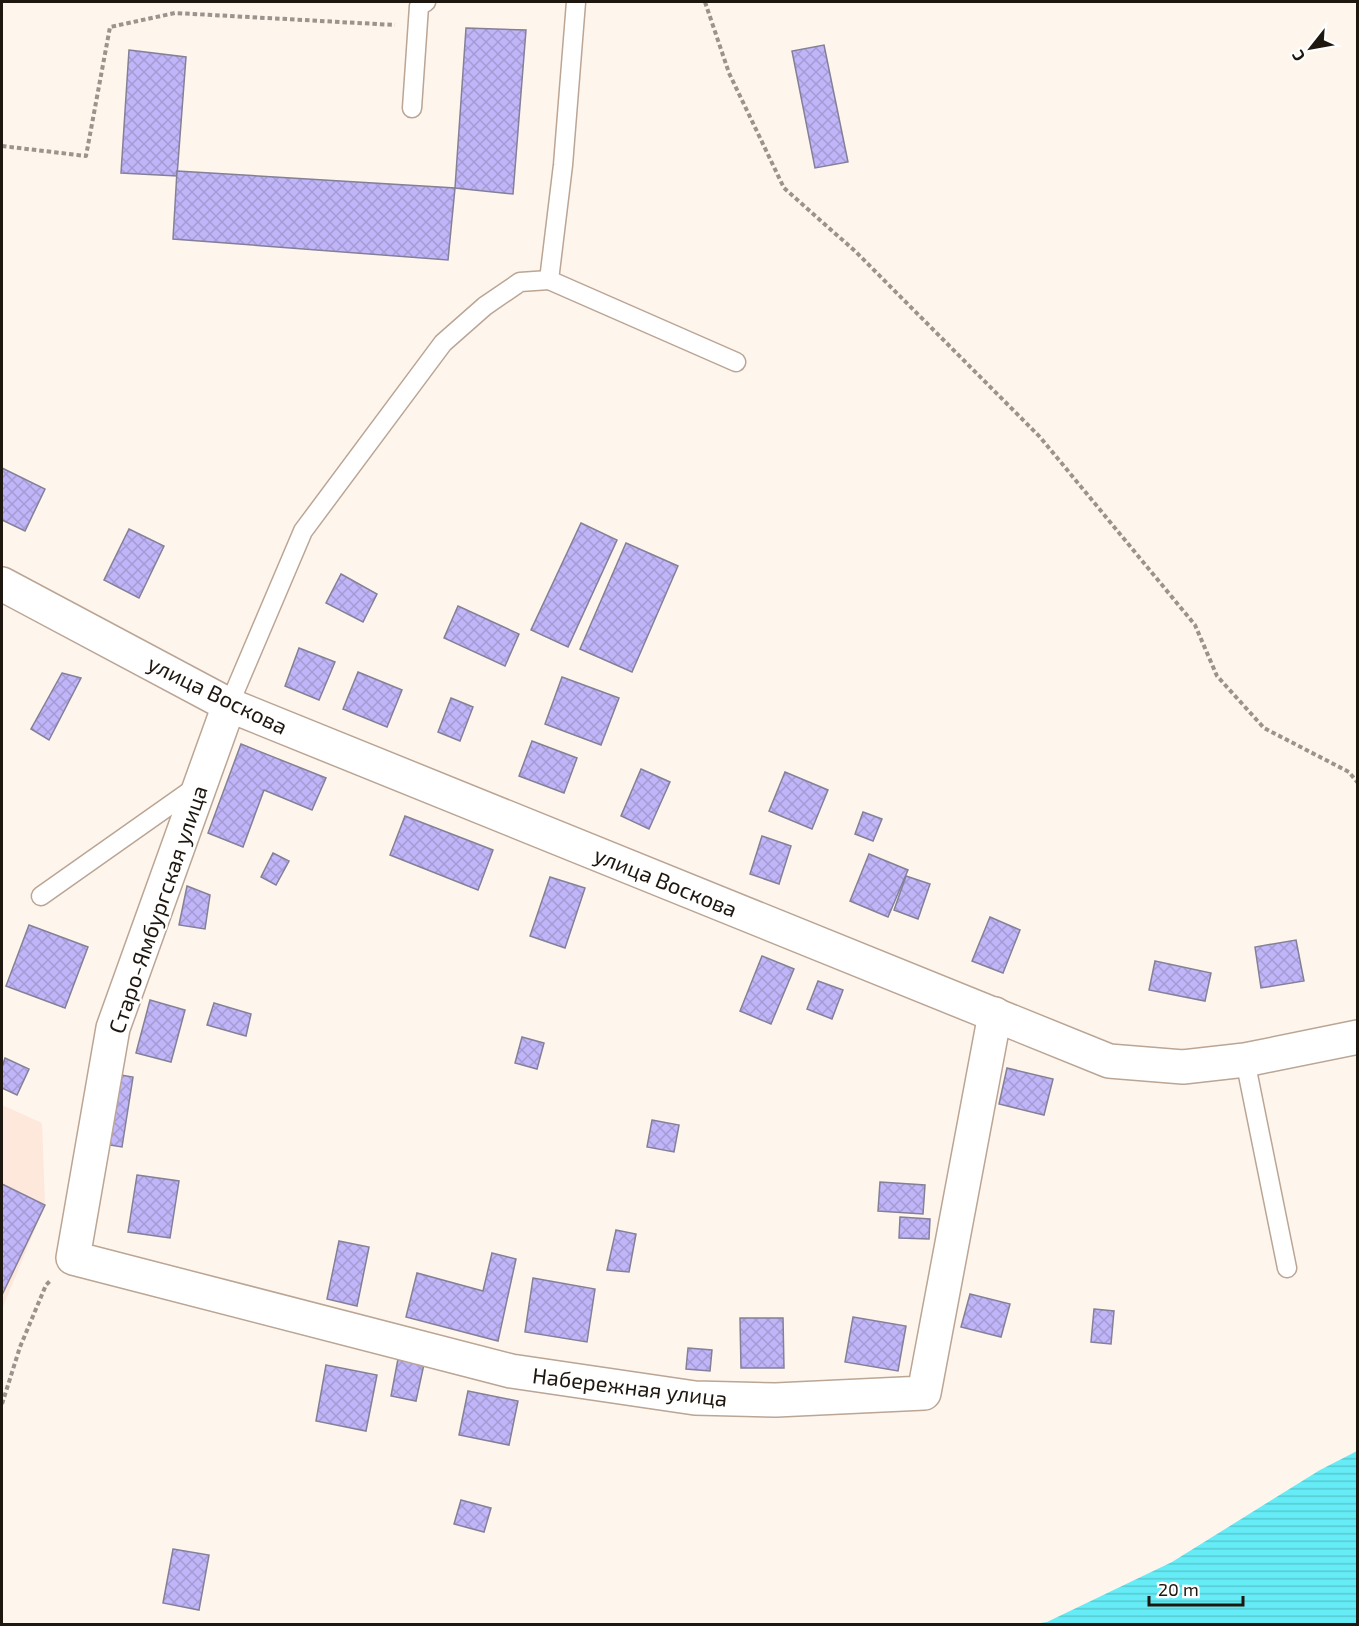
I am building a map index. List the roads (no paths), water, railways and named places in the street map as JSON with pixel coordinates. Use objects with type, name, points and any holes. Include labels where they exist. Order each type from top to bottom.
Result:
[{"type":"street","name":"улица Воскова","points":[[2,584],[229,705],[1109,1060],[1183,1067],[1245,1060],[1358,1037]]},
{"type":"street","name":"Старо-Ямбургская улица","points":[[73,1258],[113,1028],[229,705]]},
{"type":"street","name":"Набережная улица","points":[[73,1258],[511,1371],[694,1398],[776,1400],[924,1393],[995,1014]]},
{"type":"lane","points":[[412,108],[419,6],[426,2]]},
{"type":"lane","points":[[549,280],[563,165],[576,2]]},
{"type":"lane","points":[[229,705],[303,531],[443,343],[485,306],[520,282],[549,280],[736,362]]},
{"type":"lane","points":[[41,896],[201,783]]},
{"type":"lane","points":[[1245,1060],[1287,1268]]},
{"type":"water","points":[[1357,1451],[1357,1624],[1034,1624],[1047,1622],[1172,1562],[1320,1470]]}]
